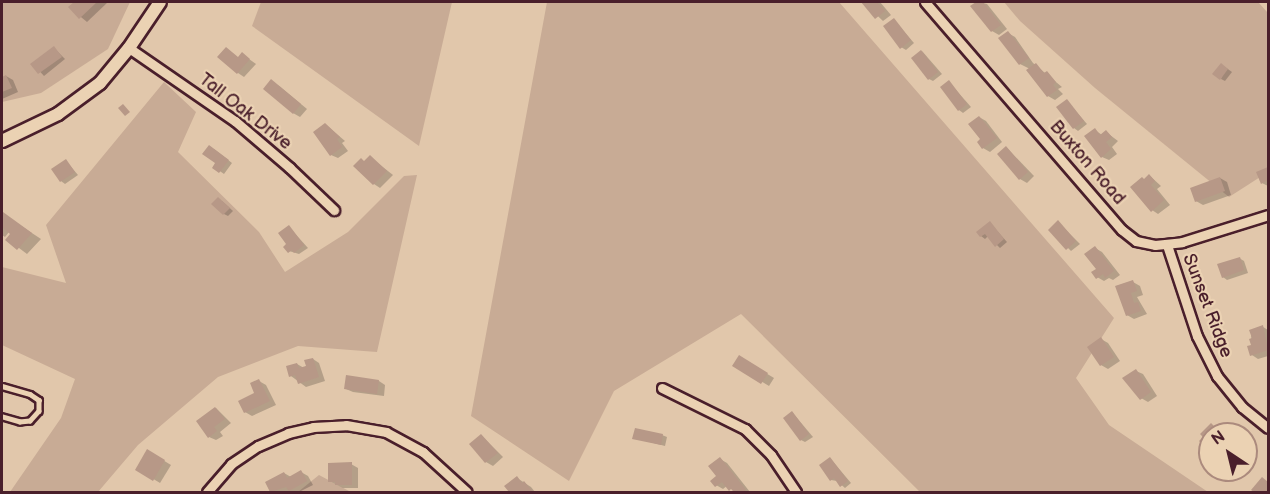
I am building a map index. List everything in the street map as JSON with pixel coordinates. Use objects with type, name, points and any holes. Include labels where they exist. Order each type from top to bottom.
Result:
[{"type":"street","points":[[2,141],[33,127],[77,101],[100,82],[129,48],[160,2]]},
{"type":"street","name":"Buxton Road","points":[[925,2],[1122,230],[1144,244],[1167,245],[1269,215]]},
{"type":"street","name":"Tall Oak Drive","points":[[129,48],[235,121],[290,168],[334,210]]},
{"type":"street","name":"Sunset Ridge","points":[[1167,245],[1197,336],[1217,376],[1242,407],[1269,428]]},
{"type":"street","points":[[662,388],[745,429],[771,455],[796,492]]},
{"type":"street","points":[[207,492],[231,464],[258,446],[288,433],[313,427],[346,426],[386,432],[423,452],[467,492]]},
{"type":"lane","points":[[2,386],[30,394],[39,400],[39,411],[30,421],[20,422],[2,417]]},
{"type":"shaded area","points":[[2,2],[130,2],[108,49],[41,93],[2,102]]},
{"type":"shaded area","points":[[261,2],[452,2],[419,146],[252,26]]},
{"type":"shaded area","points":[[547,2],[839,2],[1114,318],[1076,378],[1109,425],[1208,492],[920,492],[741,314],[614,391],[569,481],[471,416]]},
{"type":"shaded area","points":[[1004,2],[1258,2],[1268,13],[1268,172],[1229,197],[1095,88],[1020,21]]},
{"type":"shaded area","points":[[164,82],[196,112],[178,152],[259,232],[285,272],[348,232],[404,176],[417,175],[377,352],[298,346],[218,377],[138,445],[98,492],[10,492],[61,418],[75,379],[2,345],[2,267],[66,283],[46,225]]},
{"type":"shaded area","points":[[319,475],[349,491],[349,492],[298,492]]},
{"type":"building","points":[[74,2],[97,2],[79,19],[68,7]]},
{"type":"building","points":[[861,2],[877,2],[885,11],[875,19]]},
{"type":"building","points":[[976,2],[983,2],[1001,25],[991,32],[970,6]]},
{"type":"building","points":[[894,18],[911,40],[900,49],[883,26]]},
{"type":"building","points":[[1008,31],[1029,58],[1019,65],[998,38]]},
{"type":"building","points":[[54,46],[62,57],[38,74],[30,64]]},
{"type":"building","points":[[226,47],[238,57],[242,52],[250,59],[237,74],[217,57]]},
{"type":"building","points":[[921,50],[938,72],[928,80],[911,58]]},
{"type":"building","points":[[1036,63],[1056,82],[1053,85],[1057,90],[1047,97],[1026,70]]},
{"type":"building","points":[[1221,63],[1228,69],[1220,80],[1212,74]]},
{"type":"building","points":[[6,75],[12,88],[2,92],[2,77]]},
{"type":"building","points":[[271,79],[301,104],[293,114],[263,89]]},
{"type":"building","points":[[949,80],[967,104],[958,111],[940,87]]},
{"type":"building","points":[[1067,99],[1084,121],[1073,129],[1056,107]]},
{"type":"building","points":[[123,104],[130,112],[125,116],[118,108]]},
{"type":"building","points":[[979,116],[997,138],[982,149],[977,142],[980,139],[968,124]]},
{"type":"building","points":[[325,123],[340,137],[337,139],[342,147],[330,156],[313,132]]},
{"type":"building","points":[[1095,128],[1100,135],[1106,130],[1112,137],[1106,142],[1111,149],[1101,158],[1084,136]]},
{"type":"building","points":[[209,145],[229,160],[219,173],[212,168],[215,163],[202,154]]},
{"type":"building","points":[[1006,146],[1028,172],[1019,180],[997,154]]},
{"type":"building","points":[[370,155],[387,171],[373,185],[353,166],[361,158],[364,161]]},
{"type":"building","points":[[66,159],[75,172],[60,182],[51,169]]},
{"type":"building","points":[[1268,167],[1268,180],[1261,184],[1256,172]]},
{"type":"building","points":[[1149,174],[1155,181],[1151,185],[1164,200],[1151,212],[1130,187]]},
{"type":"building","points":[[1220,177],[1225,191],[1195,202],[1190,188]]},
{"type":"building","points":[[218,197],[230,208],[223,215],[211,204]]},
{"type":"building","points":[[3,212],[32,233],[17,250],[5,240],[10,234],[2,227]]},
{"type":"building","points":[[1058,220],[1076,241],[1066,250],[1048,230]]},
{"type":"building","points":[[990,221],[1004,239],[995,247],[985,234],[980,237],[976,232]]},
{"type":"building","points":[[289,225],[304,245],[294,253],[292,250],[288,253],[283,247],[286,244],[278,233]]},
{"type":"building","points":[[1095,246],[1114,271],[1105,278],[1103,274],[1096,279],[1091,272],[1096,269],[1084,254]]},
{"type":"building","points":[[1240,257],[1244,270],[1222,278],[1217,264]]},
{"type":"building","points":[[1133,280],[1137,291],[1131,293],[1134,303],[1138,302],[1141,311],[1126,316],[1115,286]]},
{"type":"building","points":[[1263,325],[1268,350],[1250,356],[1247,346],[1251,345],[1249,339],[1252,338],[1249,330]]},
{"type":"building","points":[[1101,337],[1114,357],[1100,366],[1087,347]]},
{"type":"building","points":[[739,355],[768,373],[761,384],[732,366]]},
{"type":"building","points":[[313,358],[319,377],[298,384],[295,375],[289,377],[286,366],[297,363],[299,368],[306,366],[304,360]]},
{"type":"building","points":[[1136,369],[1151,392],[1140,400],[1122,378]]},
{"type":"building","points":[[346,375],[379,380],[377,394],[344,389]]},
{"type":"building","points":[[259,379],[270,401],[244,413],[238,401],[254,393],[250,383]]},
{"type":"building","points":[[215,407],[225,419],[214,427],[217,431],[208,438],[196,421]]},
{"type":"building","points":[[792,411],[809,434],[800,441],[783,418]]},
{"type":"building","points":[[635,428],[663,434],[661,445],[632,439]]},
{"type":"building","points":[[481,434],[498,453],[485,463],[469,444]]},
{"type":"building","points":[[147,449],[165,460],[153,481],[135,470]]},
{"type":"building","points":[[720,457],[746,490],[734,492],[731,489],[729,491],[722,482],[715,487],[710,481],[716,476],[708,466]]},
{"type":"building","points":[[830,457],[848,481],[840,487],[834,478],[830,481],[819,465]]},
{"type":"building","points":[[352,462],[352,485],[335,485],[335,482],[328,482],[328,463]]},
{"type":"building","points":[[301,470],[307,481],[289,491],[286,487],[270,492],[265,482],[284,472],[287,478]]},
{"type":"building","points":[[517,476],[533,492],[509,492],[504,486]]},
{"type":"building","points":[[1262,477],[1268,482],[1268,492],[1251,490]]}]
